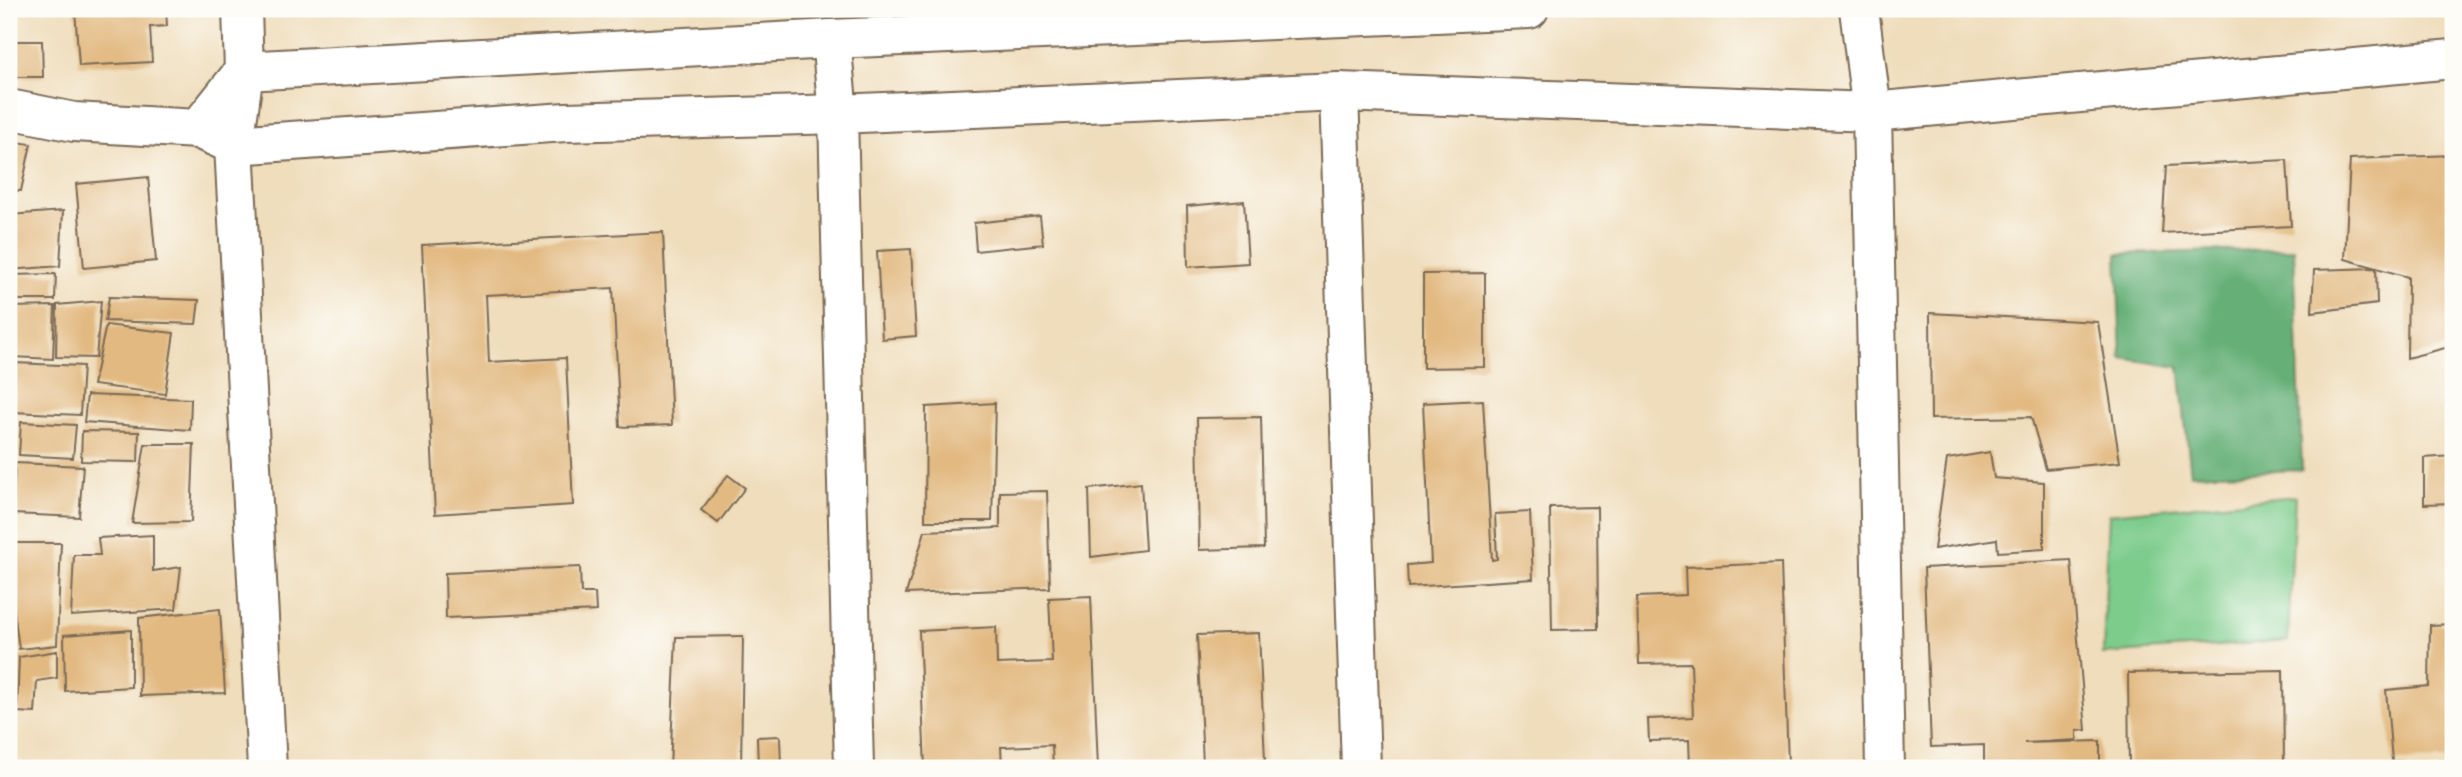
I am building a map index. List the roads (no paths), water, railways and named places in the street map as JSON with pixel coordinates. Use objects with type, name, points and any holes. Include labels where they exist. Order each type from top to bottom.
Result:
[{"type":"street","points":[[242,9],[244,71],[234,145],[267,768]]},
{"type":"street","points":[[198,130],[244,71],[831,39],[1529,9]]},
{"type":"street","points":[[1859,9],[1872,112],[1885,768]]},
{"type":"street","points":[[831,39],[838,114],[854,768]]},
{"type":"street","points":[[9,109],[74,122],[198,130],[234,145],[566,122],[838,114],[1339,92],[1872,112],[2453,59]]},
{"type":"street","points":[[1339,92],[1361,768]]}]
